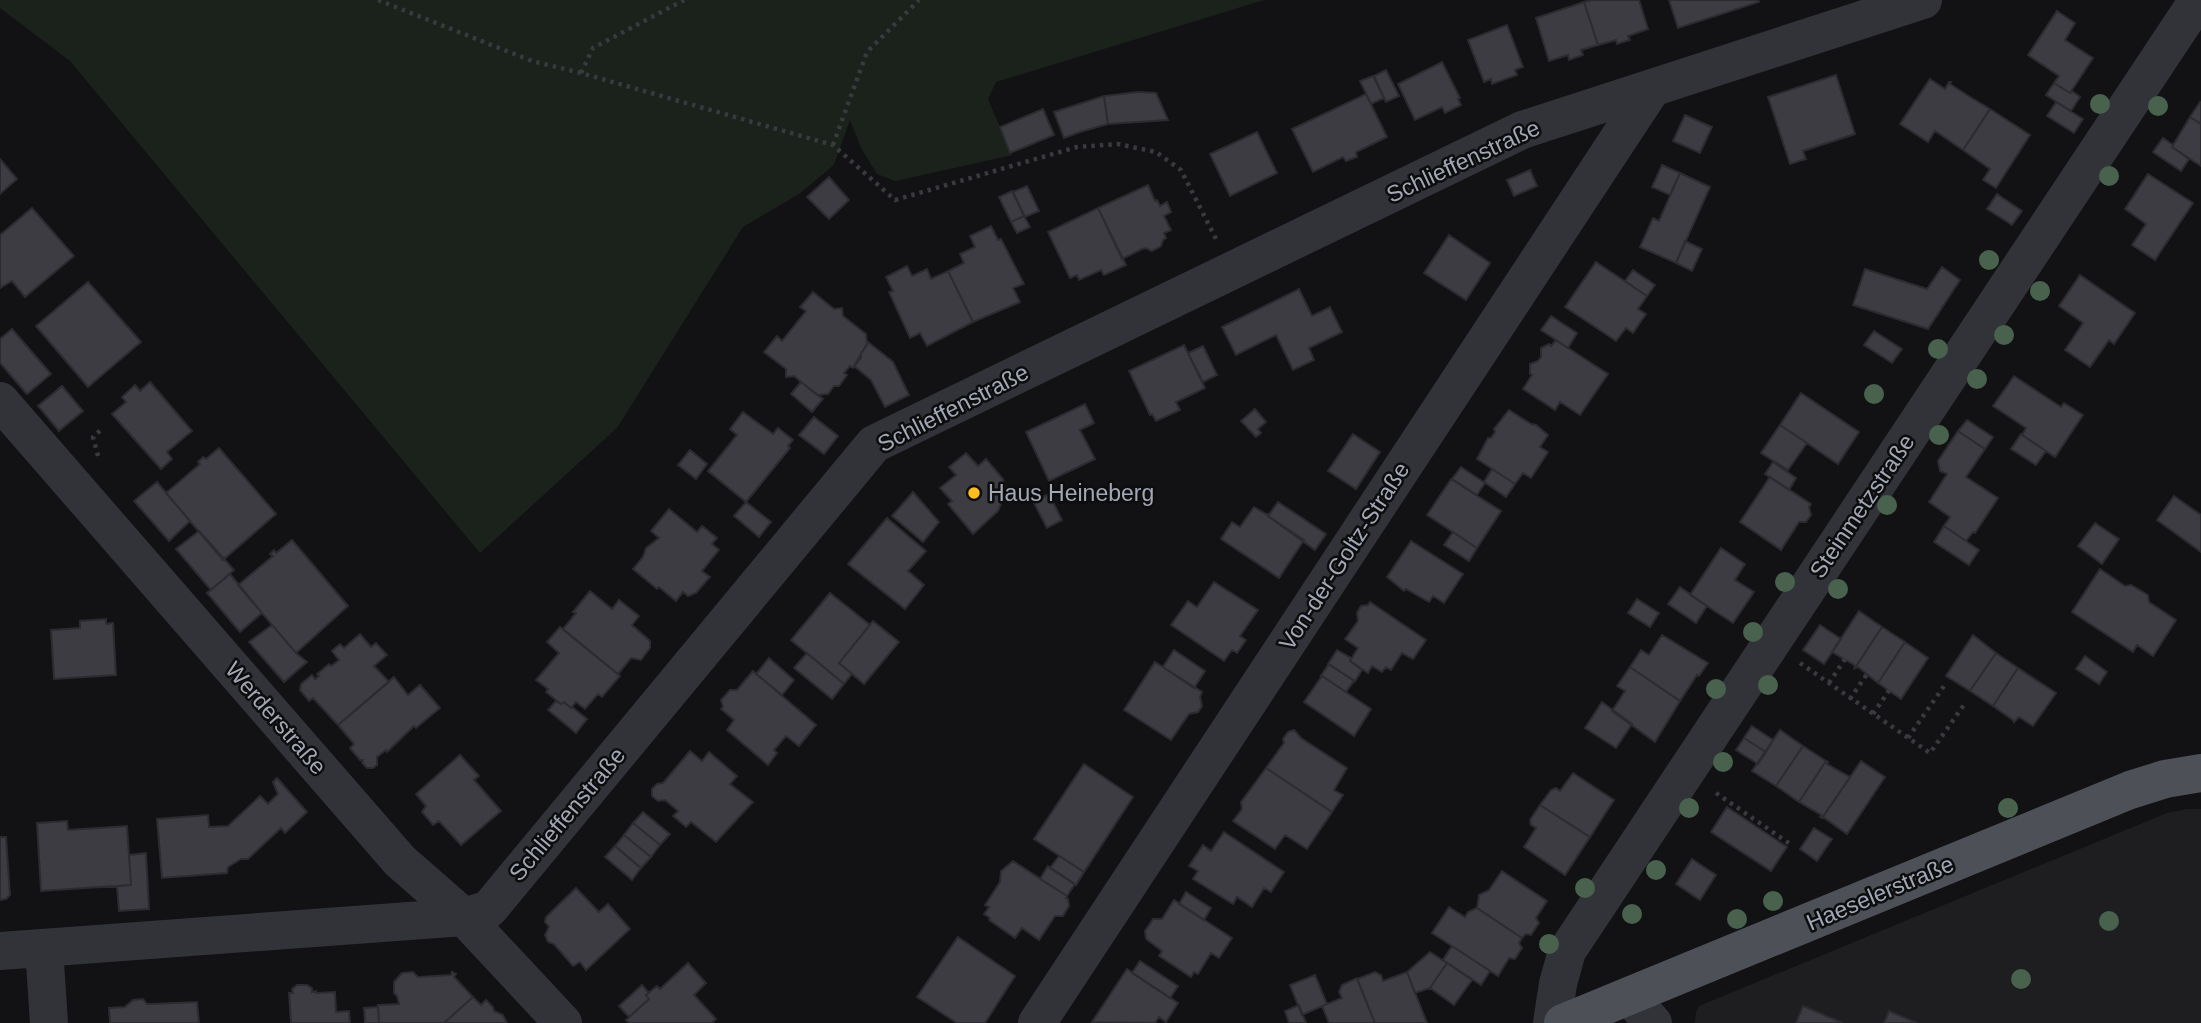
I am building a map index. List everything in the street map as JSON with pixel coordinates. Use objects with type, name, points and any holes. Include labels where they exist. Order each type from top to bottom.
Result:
[{"type":"main road","name":"Haeselerstraße","points":[[1566,1022],[1641,1010],[2130,790],[2165,779],[2201,773]]},
{"type":"street","name":"Schlieffenstraße","points":[[0,951],[464,917],[489,909],[874,444],[1522,130],[1923,0]]},
{"type":"street","name":"Steinmetzstraße","points":[[1566,1022],[1558,984],[1567,951],[2198,0]]},
{"type":"street","name":"Von-der-Goltz-Straße","points":[[1037,1023],[1652,88]]},
{"type":"street","name":"Werderstraße","points":[[0,401],[400,861],[464,917],[563,1023]]},
{"type":"street","points":[[44,948],[49,1023]]},
{"type":"path","points":[[378,0],[532,61],[833,145],[895,200],[1077,147],[1118,144],[1156,152],[1181,170],[1231,270]]},
{"type":"path","points":[[581,73],[593,48],[684,0]]},
{"type":"path","points":[[833,145],[867,52],[919,0]]},
{"type":"path","points":[[1771,643],[1930,753],[1966,702]]},
{"type":"path","points":[[1829,683],[1844,659]]},
{"type":"path","points":[[1850,699],[1867,674]]},
{"type":"path","points":[[1908,738],[1944,686]]},
{"type":"path","points":[[1873,714],[1890,689]]},
{"type":"path","points":[[1686,772],[1790,844]]},
{"type":"shaded area","points":[[0,0],[1264,0],[996,82],[988,99],[1012,155],[895,181],[877,174],[862,150],[850,120],[834,165],[799,194],[743,227],[617,428],[480,553],[70,61],[0,8]]},
{"type":"shaded area","points":[[2201,809],[2201,1023],[1695,1023],[1699,1006],[2167,813]]},
{"type":"building","points":[[1639,0],[1648,29],[1628,36],[1630,40],[1617,44],[1616,40],[1598,45],[1584,2]]},
{"type":"building","points":[[1669,0],[1758,0],[1759,2],[1678,28]]},
{"type":"building","points":[[1584,2],[1598,45],[1581,50],[1583,55],[1569,60],[1568,55],[1549,61],[1536,18]]},
{"type":"building","points":[[2057,11],[2075,23],[2065,40],[2093,58],[2070,93],[2054,83],[2059,76],[2028,55]]},
{"type":"building","points":[[1507,25],[1523,67],[1515,70],[1517,75],[1492,84],[1491,79],[1484,82],[1468,40]]},
{"type":"building","points":[[1442,62],[1461,105],[1445,113],[1442,107],[1415,120],[1398,84]]},
{"type":"building","points":[[1386,70],[1399,96],[1386,102],[1374,76]]},
{"type":"building","points":[[1836,75],[1855,134],[1803,151],[1806,159],[1790,164],[1768,97]]},
{"type":"building","points":[[1373,76],[1384,98],[1371,104],[1360,81]]},
{"type":"building","points":[[1930,79],[1945,89],[1951,82],[1950,84],[1990,109],[1963,150],[1935,131],[1928,142],[1900,124]]},
{"type":"building","points":[[2054,83],[2080,97],[2071,111],[2046,95]]},
{"type":"building","points":[[1156,93],[1168,120],[1108,124],[1104,96]]},
{"type":"building","points":[[1366,94],[1387,137],[1356,152],[1357,157],[1346,161],[1343,157],[1313,172],[1292,129]]},
{"type":"building","points":[[1104,96],[1108,124],[1064,138],[1054,112]]},
{"type":"building","points":[[2056,102],[2083,119],[2074,133],[2047,116]]},
{"type":"building","points":[[2201,103],[2201,124],[2190,117]]},
{"type":"building","points":[[1043,109],[1054,135],[1010,153],[1000,127]]},
{"type":"building","points":[[1990,109],[2030,135],[1996,188],[1983,180],[1990,169],[1963,150]]},
{"type":"building","points":[[1685,115],[1712,127],[1700,153],[1673,141]]},
{"type":"building","points":[[2190,117],[2201,124],[2201,166],[2172,147]]},
{"type":"building","points":[[1257,132],[1277,173],[1230,196],[1210,154]]},
{"type":"building","points":[[2163,138],[2189,159],[2181,171],[2153,152]]},
{"type":"building","points":[[0,159],[17,179],[0,194]]},
{"type":"building","points":[[1662,165],[1680,173],[1670,195],[1652,187]]},
{"type":"building","points":[[1530,170],[1537,186],[1514,196],[1507,180]]},
{"type":"building","points":[[1680,173],[1710,187],[1676,263],[1640,247],[1653,218],[1659,221]]},
{"type":"building","points":[[2148,174],[2193,203],[2155,260],[2132,245],[2146,224],[2125,209]]},
{"type":"building","points":[[829,177],[849,200],[829,219],[807,197]]},
{"type":"building","points":[[1148,185],[1160,206],[1167,202],[1171,212],[1164,216],[1171,230],[1164,233],[1166,238],[1161,246],[1152,251],[1142,249],[1122,259],[1098,208]]},
{"type":"building","points":[[1027,186],[1039,211],[1025,217],[1013,192]]},
{"type":"building","points":[[1012,191],[1024,216],[1011,222],[999,197]]},
{"type":"building","points":[[1997,194],[2022,211],[2012,225],[1987,209]]},
{"type":"building","points":[[32,208],[74,256],[25,297],[12,281],[0,288],[0,235]]},
{"type":"building","points":[[1098,208],[1126,265],[1104,275],[1101,270],[1079,280],[1077,275],[1070,278],[1048,232]]},
{"type":"building","points":[[1024,216],[1030,227],[1017,233],[1011,222]]},
{"type":"building","points":[[991,226],[998,240],[1001,239],[1024,284],[1013,288],[1020,302],[973,322],[948,271],[964,263],[960,254],[975,247],[970,236]]},
{"type":"building","points":[[1449,235],[1490,263],[1466,300],[1424,273]]},
{"type":"building","points":[[1685,241],[1702,249],[1692,271],[1676,263]]},
{"type":"building","points":[[1596,262],[1647,296],[1638,309],[1646,314],[1633,333],[1626,328],[1616,341],[1565,307]]},
{"type":"building","points":[[907,266],[912,276],[927,269],[931,279],[948,271],[973,322],[927,346],[920,333],[910,338],[889,292],[893,291],[886,277]]},
{"type":"building","points":[[1942,267],[1960,280],[1928,329],[1853,305],[1865,269],[1927,289]]},
{"type":"building","points":[[1633,270],[1655,285],[1647,296],[1625,281]]},
{"type":"building","points":[[2080,275],[2135,313],[2114,344],[2109,340],[2090,367],[2065,350],[2083,323],[2059,306]]},
{"type":"building","points":[[88,282],[141,342],[88,387],[36,326]]},
{"type":"building","points":[[1299,289],[1312,316],[1330,307],[1342,332],[1309,348],[1314,360],[1293,370],[1276,335],[1236,355],[1222,327]]},
{"type":"building","points":[[813,292],[834,309],[842,308],[843,316],[866,334],[867,345],[861,358],[853,368],[850,366],[844,373],[847,375],[839,386],[834,386],[828,394],[817,395],[794,376],[786,377],[786,369],[764,352],[777,336],[782,341],[806,311],[800,307]]},
{"type":"building","points":[[1551,316],[1577,333],[1568,348],[1541,330]]},
{"type":"building","points":[[12,329],[51,374],[27,394],[0,363],[0,339]]},
{"type":"building","points":[[1874,331],[1902,349],[1892,363],[1864,345]]},
{"type":"building","points":[[1556,340],[1608,374],[1580,415],[1560,402],[1555,410],[1523,389],[1532,375],[1530,364],[1541,357],[1541,348],[1549,344],[1551,346]]},
{"type":"building","points":[[868,342],[893,362],[909,395],[885,407],[871,380],[854,366]]},
{"type":"building","points":[[1184,345],[1205,388],[1176,402],[1180,410],[1156,421],[1152,414],[1150,415],[1129,371]]},
{"type":"building","points":[[1203,346],[1217,375],[1203,382],[1188,353]]},
{"type":"building","points":[[2014,376],[2061,407],[2064,403],[2083,415],[2055,457],[2022,435],[2026,428],[1993,406]]},
{"type":"building","points":[[150,382],[192,431],[167,452],[172,459],[161,469],[112,414],[126,402],[122,397],[135,385],[140,391]]},
{"type":"building","points":[[801,382],[823,399],[812,412],[791,394]]},
{"type":"building","points":[[62,386],[83,411],[59,431],[38,406]]},
{"type":"building","points":[[1801,393],[1859,432],[1838,464],[1780,425]]},
{"type":"building","points":[[1085,404],[1094,423],[1080,430],[1095,459],[1049,481],[1026,432]]},
{"type":"building","points":[[1255,409],[1266,422],[1258,429],[1261,433],[1256,437],[1241,421]]},
{"type":"building","points":[[1509,410],[1548,435],[1540,447],[1548,452],[1531,478],[1523,473],[1515,484],[1477,459],[1488,438],[1491,438],[1494,429]]},
{"type":"building","points":[[743,412],[773,434],[778,428],[793,440],[788,446],[790,448],[746,502],[708,471],[737,435],[730,429]]},
{"type":"building","points":[[814,417],[838,436],[824,454],[799,435]]},
{"type":"building","points":[[1967,420],[1993,437],[1985,449],[1958,431]]},
{"type":"building","points":[[1780,425],[1807,443],[1788,470],[1761,453]]},
{"type":"building","points":[[1958,431],[1985,449],[1966,477],[1998,498],[1975,533],[1966,541],[1944,526],[1950,517],[1929,502],[1947,474],[1940,471],[1938,461]]},
{"type":"building","points":[[1353,434],[1380,452],[1356,489],[1328,471]]},
{"type":"building","points":[[2021,434],[2046,451],[2036,465],[2011,449]]},
{"type":"building","points":[[219,448],[276,514],[223,560],[166,493],[200,464],[198,462],[203,457],[206,459]]},
{"type":"building","points":[[690,450],[707,464],[696,479],[678,465]]},
{"type":"building","name":"Haus Heineberg","points":[[966,453],[978,466],[986,459],[1003,479],[1005,488],[998,511],[973,534],[948,504],[952,501],[940,488],[956,475],[949,467]]},
{"type":"building","points":[[1773,462],[1796,478],[1789,490],[1765,474]]},
{"type":"building","points":[[1461,467],[1485,483],[1477,495],[1452,479]]},
{"type":"building","points":[[1492,469],[1515,484],[1506,497],[1484,482]]},
{"type":"building","points":[[1770,477],[1811,504],[1811,515],[1806,522],[1799,522],[1781,550],[1740,522]]},
{"type":"building","points":[[1451,479],[1501,511],[1477,548],[1427,515]]},
{"type":"building","points":[[157,482],[190,521],[169,541],[134,501]]},
{"type":"building","points":[[913,492],[939,522],[923,542],[892,516]]},
{"type":"building","points":[[1049,494],[1062,520],[1047,528],[1033,501]]},
{"type":"building","points":[[2174,496],[2201,515],[2201,552],[2157,520]]},
{"type":"building","points":[[746,502],[771,522],[759,537],[734,516]]},
{"type":"building","points":[[1278,502],[1326,534],[1315,550],[1268,516]]},
{"type":"building","points":[[1254,507],[1269,514],[1268,516],[1304,540],[1279,578],[1221,539],[1232,522],[1240,527]]},
{"type":"building","points":[[669,509],[697,532],[702,526],[717,538],[712,544],[719,550],[702,571],[710,577],[696,593],[688,596],[683,592],[676,601],[633,569],[643,557],[646,548],[659,538],[651,531]]},
{"type":"building","points":[[887,518],[926,551],[908,571],[924,585],[905,609],[848,564]]},
{"type":"building","points":[[2095,523],[2119,539],[2102,564],[2078,546]]},
{"type":"building","points":[[1944,526],[1979,550],[1969,565],[1934,542]]},
{"type":"building","points":[[199,531],[234,570],[211,590],[176,549]]},
{"type":"building","points":[[1453,532],[1477,548],[1469,561],[1444,545]]},
{"type":"building","points":[[292,540],[348,606],[296,653],[238,585],[273,556],[270,554],[274,550],[276,553]]},
{"type":"building","points":[[1411,541],[1463,574],[1444,603],[1433,596],[1429,602],[1406,589],[1404,591],[1387,577]]},
{"type":"building","points":[[1721,548],[1745,564],[1735,580],[1754,592],[1733,623],[1690,595]]},
{"type":"building","points":[[2100,569],[2125,586],[2131,585],[2148,595],[2149,602],[2176,620],[2153,656],[2137,645],[2133,652],[2072,612]]},
{"type":"building","points":[[230,574],[262,613],[240,632],[207,593]]},
{"type":"building","points":[[1214,582],[1258,610],[1240,636],[1246,640],[1237,653],[1232,650],[1224,661],[1171,625],[1188,601],[1197,607]]},
{"type":"building","points":[[1680,587],[1707,606],[1696,623],[1668,604]]},
{"type":"building","points":[[590,591],[612,609],[619,600],[639,616],[632,625],[650,641],[650,648],[641,660],[631,658],[618,674],[563,629]]},
{"type":"building","points":[[830,593],[870,625],[839,663],[852,674],[844,684],[791,640]]},
{"type":"building","points":[[1637,599],[1659,613],[1650,627],[1628,613]]},
{"type":"building","points":[[1370,602],[1426,640],[1413,659],[1402,653],[1391,670],[1386,667],[1382,672],[1372,666],[1368,673],[1350,661],[1358,648],[1345,639],[1358,621],[1357,613],[1361,606]]},
{"type":"building","points":[[1859,611],[1882,627],[1855,668],[1832,652]]},
{"type":"building","points":[[106,619],[106,624],[113,623],[116,675],[54,679],[51,630],[80,628],[80,621]]},
{"type":"building","points":[[873,621],[899,642],[864,684],[839,663]]},
{"type":"building","points":[[272,625],[307,662],[284,682],[249,642]]},
{"type":"building","points":[[1820,625],[1841,639],[1824,664],[1803,650]]},
{"type":"building","points":[[560,627],[620,676],[602,697],[598,694],[585,709],[576,702],[571,708],[564,702],[561,704],[536,680],[559,653],[547,642]]},
{"type":"building","points":[[1882,627],[1905,642],[1878,683],[1858,667],[1855,668]]},
{"type":"building","points":[[360,634],[371,647],[376,643],[387,655],[374,666],[389,682],[338,725],[313,698],[309,701],[300,690],[301,684],[312,675],[315,679],[329,664],[331,666],[339,660],[332,651],[340,644],[344,648]]},
{"type":"building","points":[[1662,635],[1708,663],[1680,701],[1630,667],[1641,650],[1649,655]]},
{"type":"building","points":[[1973,635],[1996,653],[1970,691],[1946,676]]},
{"type":"building","points":[[1905,642],[1928,658],[1901,699],[1878,683]]},
{"type":"building","points":[[1174,650],[1205,671],[1194,688],[1163,667]]},
{"type":"building","points":[[1337,650],[1351,658],[1350,661],[1362,670],[1355,681],[1328,664]]},
{"type":"building","points":[[807,653],[844,684],[832,699],[794,668]]},
{"type":"building","points":[[1996,653],[2018,668],[1993,706],[1970,691]]},
{"type":"building","points":[[2085,656],[2107,672],[2099,684],[2076,669]]},
{"type":"building","points":[[769,658],[794,680],[782,695],[756,674]]},
{"type":"building","points":[[1155,662],[1202,692],[1202,706],[1198,712],[1189,714],[1171,740],[1124,710]]},
{"type":"building","points":[[1329,664],[1354,681],[1346,692],[1320,677]]},
{"type":"building","points":[[1630,667],[1680,701],[1655,742],[1612,711],[1625,691],[1617,686]]},
{"type":"building","points":[[2018,668],[2056,693],[2033,726],[2019,717],[2014,722],[1993,706]]},
{"type":"building","points":[[753,671],[816,725],[799,746],[786,736],[774,750],[777,753],[768,765],[727,730],[734,720],[721,709],[721,700],[730,690],[737,690]]},
{"type":"building","points":[[1322,676],[1371,709],[1354,736],[1304,702]]},
{"type":"building","points":[[394,677],[408,695],[420,685],[440,708],[416,728],[414,726],[387,752],[386,750],[377,757],[377,765],[367,768],[362,763],[363,760],[350,748],[354,744],[338,725]]},
{"type":"building","points":[[556,701],[561,704],[564,702],[587,719],[576,733],[548,710]]},
{"type":"building","points":[[1602,702],[1632,724],[1616,748],[1585,728]]},
{"type":"building","points":[[1752,726],[1773,740],[1766,752],[1744,738]]},
{"type":"building","points":[[1294,730],[1301,738],[1347,768],[1334,790],[1343,795],[1332,812],[1266,768],[1284,743],[1283,739],[1288,732]]},
{"type":"building","points":[[1780,730],[1803,746],[1776,786],[1752,771]]},
{"type":"building","points":[[1744,738],[1766,752],[1758,764],[1736,750]]},
{"type":"building","points":[[1803,746],[1826,761],[1799,802],[1776,786]]},
{"type":"building","points":[[690,751],[702,761],[709,752],[737,776],[730,784],[753,802],[716,842],[691,822],[686,827],[673,816],[678,811],[665,800],[658,801],[652,796],[652,789],[663,783]]},
{"type":"building","points":[[460,755],[479,776],[474,780],[501,811],[461,845],[439,821],[433,825],[422,812],[426,806],[416,794]]},
{"type":"building","points":[[1826,761],[1850,777],[1822,818],[1799,802]]},
{"type":"building","points":[[1861,761],[1885,777],[1847,834],[1823,817]]},
{"type":"building","points":[[1084,764],[1133,797],[1084,872],[1034,839]]},
{"type":"building","points":[[1266,768],[1332,812],[1307,849],[1285,835],[1275,849],[1233,821],[1242,809],[1241,802]]},
{"type":"building","points":[[1573,773],[1614,800],[1590,837],[1540,805],[1551,790],[1556,788],[1560,791]]},
{"type":"building","points":[[277,778],[307,812],[285,833],[281,828],[248,859],[241,859],[228,867],[227,873],[162,878],[157,819],[208,815],[209,827],[228,826],[260,796],[268,804],[278,794],[273,782]]},
{"type":"building","points":[[1540,805],[1590,837],[1565,875],[1524,847],[1536,828],[1531,825],[1530,820]]},
{"type":"building","points":[[1727,807],[1787,847],[1771,871],[1711,832]]},
{"type":"building","points":[[643,812],[670,834],[660,845],[633,823]]},
{"type":"building","points":[[67,821],[68,830],[127,826],[131,885],[41,891],[37,823]]},
{"type":"building","points":[[633,823],[660,845],[651,857],[624,835]]},
{"type":"building","points":[[1814,828],[1832,839],[1817,861],[1800,849]]},
{"type":"building","points":[[1224,832],[1284,872],[1271,892],[1264,888],[1252,907],[1237,897],[1233,904],[1193,879],[1198,871],[1189,866],[1203,845],[1211,851]]},
{"type":"building","points":[[624,835],[651,857],[641,868],[615,846]]},
{"type":"building","points":[[0,837],[6,837],[10,895],[0,900]]},
{"type":"building","points":[[615,846],[641,868],[632,880],[605,857]]},
{"type":"building","points":[[146,853],[149,909],[119,911],[117,886],[131,885],[129,855]]},
{"type":"building","points":[[1059,856],[1084,872],[1076,885],[1050,868]]},
{"type":"building","points":[[1692,859],[1716,875],[1700,900],[1676,884]]},
{"type":"building","points":[[1013,861],[1068,899],[1069,906],[1063,916],[1055,916],[1039,940],[1022,928],[1015,938],[984,914],[989,907],[985,905],[1000,882],[1001,871]]},
{"type":"building","points":[[1048,866],[1075,884],[1067,896],[1040,879]]},
{"type":"building","points":[[1502,871],[1547,901],[1536,918],[1539,923],[1531,935],[1526,934],[1522,938],[1477,908],[1479,895],[1489,890]]},
{"type":"building","points":[[576,888],[599,912],[608,904],[630,929],[586,970],[580,962],[573,966],[554,944],[548,942],[545,935],[549,927],[545,922],[546,917]]},
{"type":"building","points":[[1186,892],[1211,908],[1204,920],[1179,904]]},
{"type":"building","points":[[1174,900],[1232,938],[1219,958],[1211,953],[1198,974],[1194,972],[1191,977],[1159,956],[1162,951],[1146,939],[1145,931],[1153,919],[1162,919]]},
{"type":"building","points":[[1449,907],[1465,917],[1468,912],[1477,908],[1522,938],[1519,943],[1522,948],[1515,959],[1509,958],[1498,976],[1432,933]]},
{"type":"building","points":[[958,937],[1015,976],[985,1023],[957,1023],[917,997]]},
{"type":"building","points":[[1452,946],[1490,971],[1481,985],[1443,960]]},
{"type":"building","points":[[1430,952],[1447,963],[1430,988],[1415,993],[1407,972]]},
{"type":"building","points":[[1140,961],[1178,986],[1170,998],[1132,973]]},
{"type":"building","points":[[688,963],[706,983],[694,995],[716,1019],[712,1023],[629,1023],[626,1020],[649,999],[646,995],[657,986],[660,989]]},
{"type":"building","points":[[1447,963],[1472,980],[1454,1005],[1430,988]]},
{"type":"building","points":[[1127,969],[1178,1003],[1166,1022],[1159,1017],[1155,1023],[1092,1022]]},
{"type":"building","points":[[413,972],[418,977],[451,975],[452,972],[473,997],[444,1023],[379,1023],[378,1005],[399,1004],[394,993],[394,982],[402,973]]},
{"type":"building","points":[[1375,972],[1381,975],[1383,981],[1407,972],[1427,1023],[1375,1023],[1357,979]]},
{"type":"building","points":[[1315,975],[1327,1004],[1302,1015],[1290,985]]},
{"type":"building","points":[[1357,978],[1375,1023],[1329,1023],[1322,1006],[1342,998],[1339,992],[1342,985]]},
{"type":"building","points":[[297,985],[307,985],[316,993],[335,992],[336,1012],[349,1011],[350,1023],[291,1023],[289,993],[293,993],[292,989]]},
{"type":"building","points":[[642,985],[649,993],[646,995],[649,999],[629,1017],[619,1006]]},
{"type":"building","points":[[473,997],[481,1005],[486,1000],[494,1011],[503,1015],[507,1023],[444,1023]]},
{"type":"building","points":[[143,999],[147,1004],[197,1002],[199,1023],[110,1023],[109,1008],[125,1007],[133,1000]]},
{"type":"building","points":[[1299,1005],[1306,1023],[1289,1023],[1285,1011]]},
{"type":"building","points":[[1803,1006],[1843,1023],[1796,1023]]},
{"type":"building","points":[[378,1007],[379,1023],[365,1023],[364,1008]]},
{"type":"building","points":[[1889,1011],[1917,1023],[1884,1023]]},
{"type":"place","name":"Haus Heineberg","points":[[974,493]]}]
